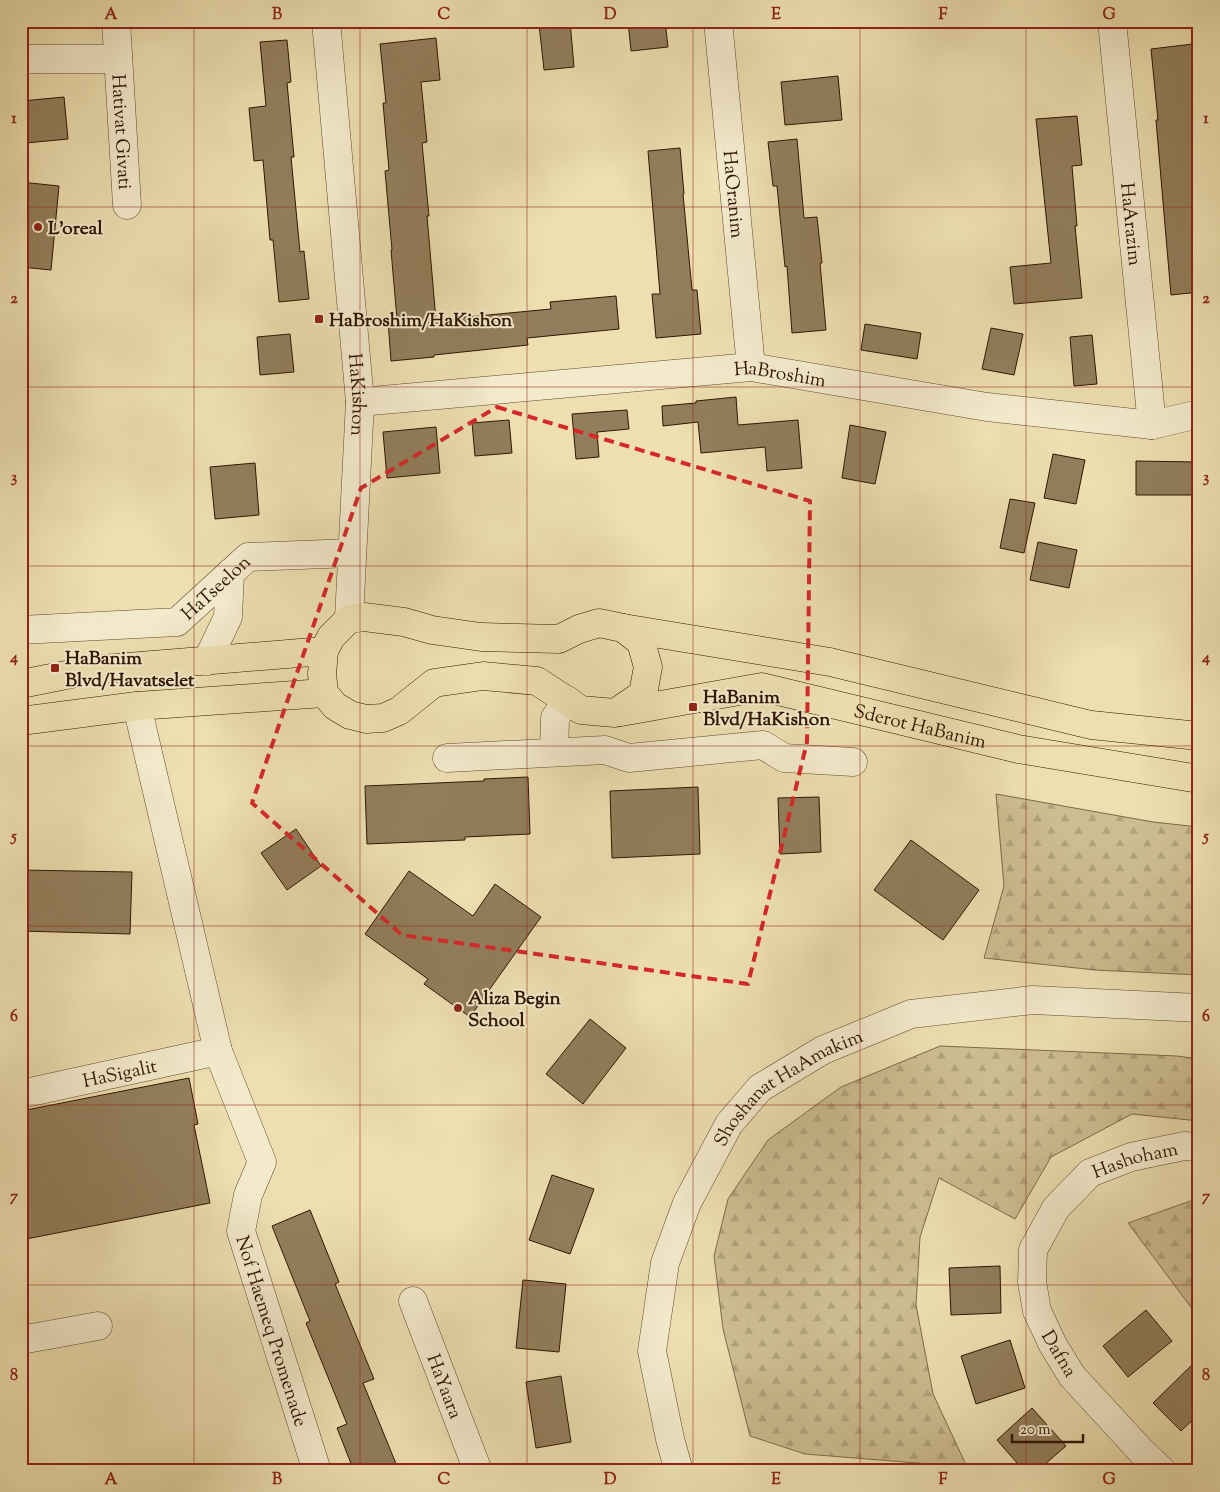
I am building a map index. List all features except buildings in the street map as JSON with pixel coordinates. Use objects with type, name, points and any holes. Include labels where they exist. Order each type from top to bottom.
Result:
[{"type":"main road","name":"Sderot HaBanim","points":[[349,619],[364,617],[381,618],[432,630],[481,637],[559,639],[579,629],[599,623],[830,662],[1090,725],[1199,736]]},
{"type":"main road","points":[[21,721],[137,706],[324,693],[322,674],[324,651],[331,637],[349,619]]},
{"type":"main road","points":[[615,713],[643,694],[648,667],[641,642],[623,628]]},
{"type":"main road","points":[[21,684],[91,670],[324,651]]},
{"type":"main road","name":"Sderot HaBanim","points":[[324,693],[335,706],[350,715],[366,719],[383,718],[399,711],[434,683],[483,676],[538,681],[581,710],[615,713],[762,687],[1018,749],[1199,780]]},
{"type":"street","name":"Hativat Givati","points":[[116,21],[127,204]]},
{"type":"street","name":"HaKishon","points":[[326,21],[360,402],[349,619]]},
{"type":"street","name":"HaOranim","points":[[718,21],[751,367]]},
{"type":"street","name":"HaArazim","points":[[1112,21],[1152,425]]},
{"type":"street","name":"Hativat Givati","points":[[21,59],[118,59]]},
{"type":"street","name":"HaBroshim","points":[[360,402],[751,367],[987,407],[1152,425],[1199,414]]},
{"type":"street","name":"HaTseelon","points":[[21,630],[177,622],[248,557],[352,553]]},
{"type":"street","points":[[207,661],[228,617],[230,573]]},
{"type":"street","points":[[554,752],[555,718],[566,700]]},
{"type":"street","points":[[137,706],[218,1051]]},
{"type":"street","points":[[447,758],[605,750],[629,758],[762,745],[784,758],[853,762]]},
{"type":"street","name":"Shoshanat HaAmakim","points":[[679,1471],[670,1438],[652,1351],[665,1263],[687,1202],[730,1124],[760,1088],[823,1050],[911,1014],[1033,1000],[1199,1008]]},
{"type":"street","name":"HaSigalit","points":[[21,1094],[218,1051]]},
{"type":"street","name":"Nof Haemeq Promenade","points":[[218,1051],[262,1162],[248,1195],[241,1231],[317,1471]]},
{"type":"street","name":"Hashoham","points":[[1056,1208],[1090,1173],[1131,1157],[1184,1146],[1199,1147]]},
{"type":"street","name":"Dafna","points":[[1056,1208],[1033,1250],[1032,1282],[1037,1311],[1053,1345],[1072,1376],[1162,1471]]},
{"type":"street","name":"HaYaara","points":[[413,1301],[478,1471]]},
{"type":"street","points":[[21,1340],[98,1326]]},
{"type":"highlighted area","points":[[497,407],[810,501],[807,742],[748,984],[402,935],[252,803],[361,488]]},
{"type":"green space","points":[[996,794],[1153,822],[1199,827],[1199,975],[1095,970],[984,958],[1004,886]]},
{"type":"green space","points":[[940,1046],[1177,1056],[1199,1059],[1199,1121],[1132,1114],[1051,1157],[1015,1219],[939,1178],[920,1237],[916,1305],[933,1394],[967,1467],[805,1454],[750,1436],[723,1329],[714,1256],[728,1199],[768,1140],[841,1087]]},
{"type":"green space","points":[[1199,1198],[1199,1318],[1128,1223]]},
{"type":"place","name":"L'oreal","points":[[38,227]]},
{"type":"place","name":"HaBroshim/HaKishon","points":[[319,319]]},
{"type":"place","name":"HaBanim Blvd/Havatselet","points":[[55,668]]},
{"type":"place","name":"HaBanim Blvd/HaKishon","points":[[693,707]]},
{"type":"place","name":"Aliza Begin School","points":[[458,1008]]}]
